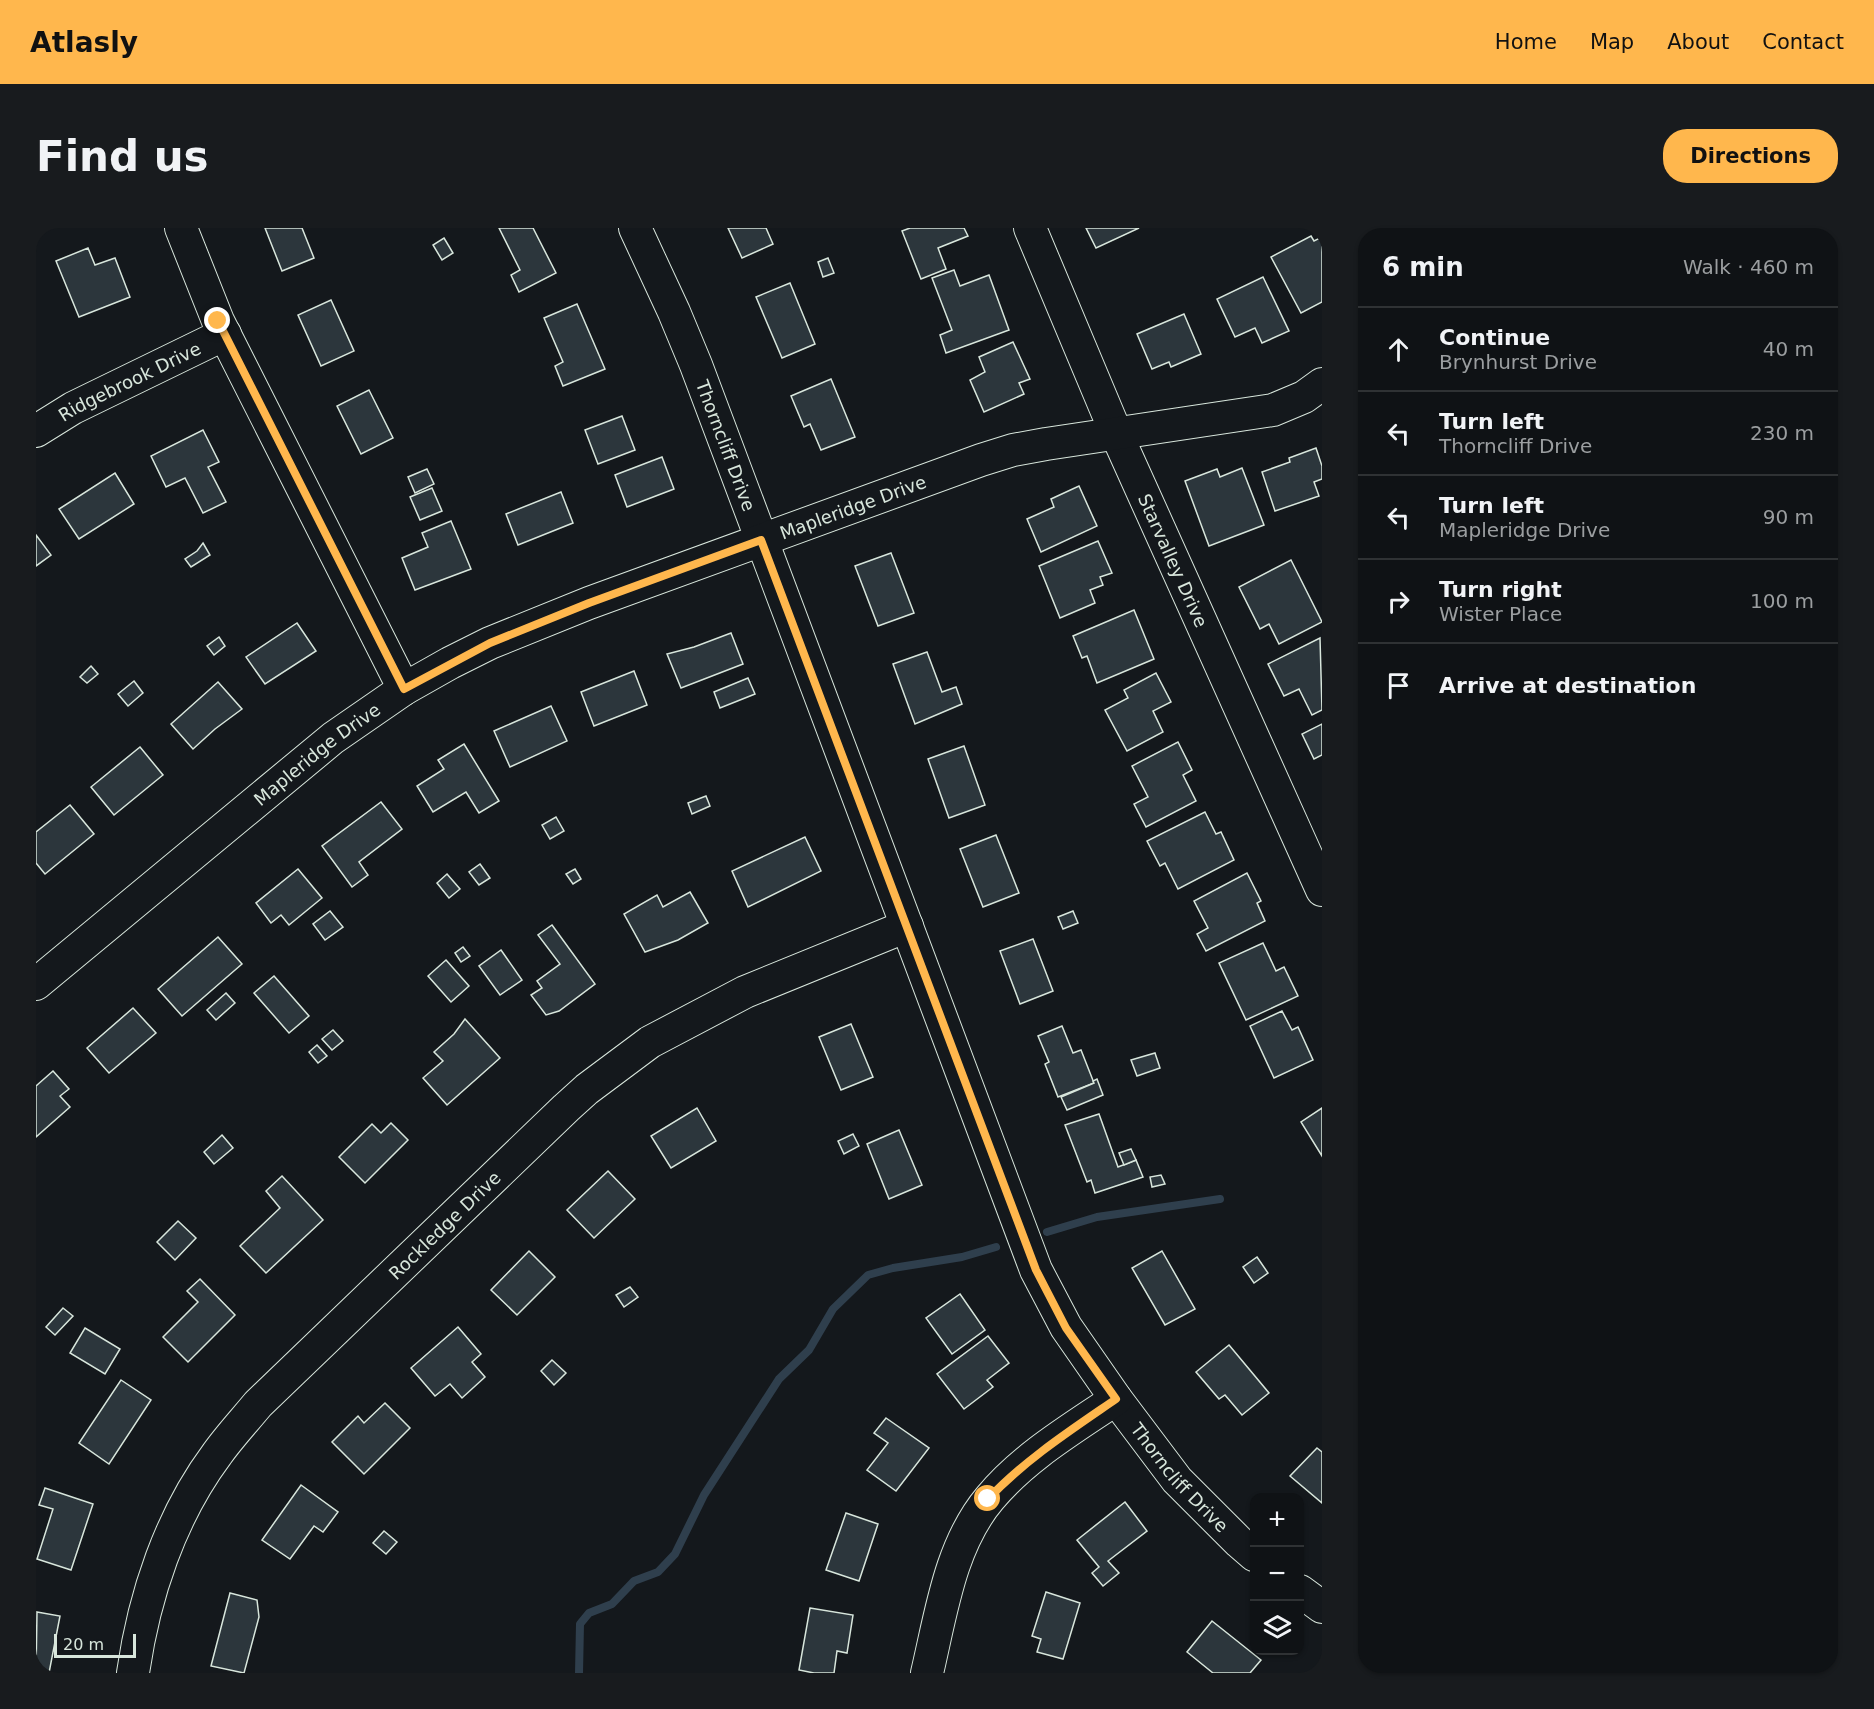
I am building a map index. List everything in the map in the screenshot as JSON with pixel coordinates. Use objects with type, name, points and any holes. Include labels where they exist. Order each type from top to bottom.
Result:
[{"type":"street","points":[[181,228],[225,334],[404,689]]},
{"type":"street","name":"Thorncliff Drive","points":[[635,228],[691,354],[1036,1270],[1066,1328],[1177,1480],[1250,1551]]},
{"type":"street","name":"Starvalley Drive","points":[[1030,228],[1116,433],[1311,837],[1322,890]]},
{"type":"street","name":"Ridgebrook Drive","points":[[36,431],[73,408],[225,334]]},
{"type":"street","name":"Mapleridge Drive","points":[[36,984],[333,738],[404,689],[490,643],[589,603],[1013,450],[1273,410],[1304,398],[1322,384]]},
{"type":"street","name":"Rockledge Drive","points":[[133,1673],[138,1639],[152,1584],[183,1510],[217,1454],[258,1404],[566,1108],[587,1089],[650,1042],[745,992],[907,927]]},
{"type":"street","points":[[927,1673],[946,1590],[954,1567],[973,1523],[988,1499],[1047,1446],[1116,1399]]},
{"type":"street","points":[[1304,1594],[1322,1607]]},
{"type":"building","points":[[265,228],[302,228],[314,258],[282,271]]},
{"type":"building","points":[[499,228],[533,228],[556,273],[519,292],[511,275],[520,270]]},
{"type":"building","points":[[728,228],[766,228],[773,244],[742,258]]},
{"type":"building","points":[[910,228],[964,228],[968,236],[938,248],[946,269],[921,279],[902,231]]},
{"type":"building","points":[[1086,228],[1139,228],[1096,248]]},
{"type":"building","points":[[1311,236],[1314,241],[1322,237],[1322,302],[1301,313],[1271,257]]},
{"type":"building","points":[[444,238],[453,253],[442,260],[433,245]]},
{"type":"building","points":[[88,248],[95,265],[115,258],[130,297],[79,317],[56,261]]},
{"type":"building","points":[[828,258],[834,273],[823,277],[818,262]]},
{"type":"building","points":[[954,270],[960,286],[989,275],[1009,330],[946,353],[940,335],[952,330],[932,278]]},
{"type":"building","points":[[1263,277],[1289,331],[1262,343],[1255,328],[1235,337],[1217,299]]},
{"type":"building","points":[[790,283],[815,344],[782,358],[756,297]]},
{"type":"building","points":[[331,300],[354,351],[321,366],[298,315]]},
{"type":"building","points":[[577,304],[605,369],[563,386],[555,366],[563,362],[544,318]]},
{"type":"building","points":[[1184,314],[1201,354],[1171,367],[1169,362],[1152,369],[1137,334]]},
{"type":"building","points":[[1013,342],[1030,379],[1019,383],[1024,394],[984,412],[970,380],[985,372],[979,357]]},
{"type":"building","points":[[831,379],[855,437],[821,450],[810,424],[804,427],[791,396]]},
{"type":"building","points":[[369,390],[393,438],[361,454],[337,406]]},
{"type":"building","points":[[622,416],[635,450],[598,464],[585,430]]},
{"type":"building","points":[[203,430],[219,462],[208,467],[226,502],[203,513],[185,478],[166,487],[151,456]]},
{"type":"building","points":[[1316,448],[1322,466],[1322,479],[1314,482],[1319,496],[1275,511],[1262,472],[1290,462],[1289,458]]},
{"type":"building","points":[[662,457],[674,489],[627,507],[615,475]]},
{"type":"building","points":[[1242,468],[1264,525],[1209,546],[1185,481],[1217,469],[1220,477]]},
{"type":"building","points":[[427,469],[434,484],[415,493],[408,477]]},
{"type":"building","points":[[115,473],[134,504],[79,539],[59,509]]},
{"type":"building","points":[[1079,486],[1097,526],[1041,552],[1027,519],[1054,507],[1051,499]]},
{"type":"building","points":[[432,488],[442,511],[420,520],[410,497]]},
{"type":"building","points":[[561,492],[573,523],[518,545],[506,514]]},
{"type":"building","points":[[451,521],[471,569],[415,590],[402,558],[428,547],[422,533]]},
{"type":"building","points":[[36,535],[51,555],[36,566]]},
{"type":"building","points":[[1098,541],[1112,573],[1100,577],[1103,585],[1090,590],[1095,603],[1060,618],[1039,566]]},
{"type":"building","points":[[203,543],[210,555],[191,567],[185,559],[197,551]]},
{"type":"building","points":[[891,553],[914,613],[878,626],[855,566]]},
{"type":"building","points":[[1291,560],[1322,622],[1279,644],[1269,624],[1260,629],[1239,587]]},
{"type":"building","points":[[1134,610],[1154,659],[1097,683],[1087,656],[1082,658],[1073,636]]},
{"type":"building","points":[[297,623],[316,651],[265,684],[246,657]]},
{"type":"building","points":[[731,633],[743,664],[681,688],[667,654]]},
{"type":"building","points":[[219,637],[225,646],[214,655],[207,646]]},
{"type":"building","points":[[1320,638],[1322,710],[1312,715],[1299,689],[1284,696],[1268,664]]},
{"type":"building","points":[[927,652],[942,692],[956,687],[962,704],[915,724],[893,664]]},
{"type":"building","points":[[91,666],[98,674],[87,683],[80,677]]},
{"type":"building","points":[[634,671],[647,705],[594,726],[581,692]]},
{"type":"building","points":[[1156,673],[1171,702],[1153,711],[1163,732],[1127,751],[1105,710],[1128,698],[1124,690]]},
{"type":"building","points":[[748,678],[755,694],[720,708],[714,692]]},
{"type":"building","points":[[134,681],[143,693],[128,706],[118,694]]},
{"type":"building","points":[[218,682],[242,709],[193,749],[171,724]]},
{"type":"building","points":[[551,706],[567,741],[510,767],[494,731]]},
{"type":"building","points":[[1322,724],[1322,755],[1314,759],[1302,734]]},
{"type":"building","points":[[1178,742],[1192,770],[1183,775],[1196,801],[1146,827],[1134,804],[1148,797],[1132,766]]},
{"type":"building","points":[[464,744],[499,801],[479,813],[466,792],[433,812],[417,786],[444,769],[438,760]]},
{"type":"building","points":[[964,746],[985,805],[949,818],[928,759]]},
{"type":"building","points":[[140,747],[163,775],[114,815],[91,787]]},
{"type":"building","points":[[706,796],[710,806],[692,814],[688,803]]},
{"type":"building","points":[[381,802],[402,829],[359,862],[368,875],[352,887],[322,846]]},
{"type":"building","points":[[70,805],[94,834],[45,874],[36,863],[36,832]]},
{"type":"building","points":[[1205,812],[1216,834],[1221,832],[1234,860],[1178,889],[1165,863],[1160,866],[1147,841]]},
{"type":"building","points":[[556,817],[564,831],[550,839],[542,825]]},
{"type":"building","points":[[996,835],[1019,893],[983,907],[960,849]]},
{"type":"building","points":[[805,837],[821,871],[748,907],[732,871]]},
{"type":"building","points":[[480,864],[490,878],[479,885],[469,872]]},
{"type":"building","points":[[298,869],[322,898],[289,925],[281,915],[271,923],[256,903]]},
{"type":"building","points":[[575,869],[581,879],[573,884],[566,874]]},
{"type":"building","points":[[1247,873],[1261,901],[1257,903],[1265,921],[1206,951],[1197,934],[1208,928],[1194,901]]},
{"type":"building","points":[[447,874],[460,889],[449,898],[437,883]]},
{"type":"building","points":[[690,892],[708,923],[678,940],[645,952],[624,914],[657,895],[663,907]]},
{"type":"building","points":[[330,911],[343,927],[325,940],[313,924]]},
{"type":"building","points":[[1073,911],[1078,923],[1063,929],[1058,917]]},
{"type":"building","points":[[552,925],[595,984],[559,1011],[546,1015],[531,995],[542,988],[537,981],[560,964],[538,935]]},
{"type":"building","points":[[218,937],[242,964],[182,1016],[158,989]]},
{"type":"building","points":[[1033,939],[1053,991],[1020,1004],[1000,951]]},
{"type":"building","points":[[1263,943],[1276,971],[1284,967],[1298,996],[1246,1020],[1219,963]]},
{"type":"building","points":[[463,947],[470,956],[461,962],[455,953]]},
{"type":"building","points":[[501,950],[522,980],[500,995],[479,966]]},
{"type":"building","points":[[446,960],[469,986],[451,1002],[428,976]]},
{"type":"building","points":[[274,976],[309,1016],[289,1033],[254,993]]},
{"type":"building","points":[[226,993],[235,1003],[216,1020],[207,1010]]},
{"type":"building","points":[[133,1008],[156,1033],[109,1073],[87,1048]]},
{"type":"building","points":[[1282,1011],[1292,1030],[1298,1027],[1313,1060],[1274,1078],[1250,1026]]},
{"type":"building","points":[[465,1019],[500,1058],[447,1105],[423,1078],[443,1061],[434,1052],[454,1034]]},
{"type":"building","points":[[851,1024],[873,1077],[841,1090],[819,1037]]},
{"type":"building","points":[[1062,1026],[1073,1053],[1081,1050],[1094,1083],[1058,1097],[1045,1064],[1049,1062],[1038,1036]]},
{"type":"building","points":[[333,1030],[343,1041],[332,1050],[322,1039]]},
{"type":"building","points":[[317,1045],[327,1056],[318,1063],[309,1052]]},
{"type":"building","points":[[1155,1053],[1160,1068],[1137,1076],[1131,1060]]},
{"type":"building","points":[[53,1071],[69,1089],[60,1096],[70,1107],[36,1137],[36,1086]]},
{"type":"building","points":[[1097,1079],[1103,1095],[1067,1110],[1061,1097],[1094,1083],[1093,1081]]},
{"type":"building","points":[[697,1108],[716,1141],[671,1168],[651,1136]]},
{"type":"building","points":[[1322,1108],[1322,1156],[1301,1122]]},
{"type":"building","points":[[1099,1114],[1118,1167],[1136,1160],[1143,1177],[1095,1193],[1091,1180],[1087,1182],[1065,1125]]},
{"type":"building","points":[[391,1123],[408,1140],[365,1183],[339,1157],[372,1124],[381,1133]]},
{"type":"building","points":[[899,1130],[922,1185],[889,1199],[867,1144]]},
{"type":"building","points":[[853,1134],[859,1146],[844,1154],[838,1141]]},
{"type":"building","points":[[222,1135],[233,1148],[214,1164],[204,1152]]},
{"type":"building","points":[[1131,1149],[1136,1160],[1124,1165],[1119,1153]]},
{"type":"building","points":[[608,1171],[635,1199],[594,1238],[567,1210]]},
{"type":"building","points":[[1161,1175],[1165,1184],[1152,1187],[1150,1177]]},
{"type":"building","points":[[282,1176],[323,1220],[266,1273],[240,1246],[280,1208],[266,1191]]},
{"type":"building","points":[[178,1221],[196,1238],[175,1260],[157,1242]]},
{"type":"building","points":[[529,1251],[555,1277],[517,1315],[491,1290]]},
{"type":"building","points":[[1162,1251],[1195,1309],[1165,1325],[1132,1268]]},
{"type":"building","points":[[1257,1257],[1268,1273],[1254,1283],[1243,1267]]},
{"type":"building","points":[[200,1279],[235,1315],[188,1362],[163,1337],[198,1302],[187,1291]]},
{"type":"building","points":[[630,1287],[638,1297],[624,1307],[616,1295]]},
{"type":"building","points":[[960,1294],[985,1330],[952,1354],[926,1318]]},
{"type":"building","points":[[63,1308],[73,1316],[55,1335],[46,1327]]},
{"type":"building","points":[[458,1327],[481,1354],[472,1362],[485,1377],[462,1398],[450,1384],[435,1396],[411,1368]]},
{"type":"building","points":[[85,1328],[120,1349],[105,1374],[70,1353]]},
{"type":"building","points":[[988,1336],[1009,1363],[987,1380],[993,1387],[964,1409],[937,1374]]},
{"type":"building","points":[[1229,1345],[1269,1393],[1242,1415],[1225,1395],[1219,1399],[1196,1372]]},
{"type":"building","points":[[552,1360],[566,1373],[554,1385],[541,1371]]},
{"type":"building","points":[[121,1380],[151,1400],[109,1464],[79,1443]]},
{"type":"building","points":[[385,1403],[410,1428],[364,1474],[332,1442],[358,1416],[364,1423]]},
{"type":"building","points":[[886,1418],[929,1448],[896,1491],[867,1470],[888,1443],[874,1433]]},
{"type":"building","points":[[1317,1448],[1322,1452],[1322,1503],[1290,1476]]},
{"type":"building","points":[[301,1485],[338,1512],[323,1532],[314,1526],[290,1559],[262,1540]]},
{"type":"building","points":[[45,1488],[93,1504],[71,1570],[37,1559],[53,1509],[39,1505]]},
{"type":"building","points":[[1125,1502],[1147,1531],[1108,1561],[1119,1573],[1103,1586],[1092,1573],[1099,1567],[1077,1540]]},
{"type":"building","points":[[846,1513],[878,1524],[859,1581],[826,1570]]},
{"type":"building","points":[[384,1531],[397,1542],[386,1554],[373,1543]]},
{"type":"building","points":[[1046,1592],[1080,1603],[1063,1659],[1037,1652],[1041,1639],[1032,1636]]},
{"type":"building","points":[[230,1593],[257,1600],[259,1617],[244,1673],[211,1666]]},
{"type":"building","points":[[810,1608],[853,1615],[847,1653],[837,1651],[834,1673],[799,1670]]},
{"type":"building","points":[[37,1612],[60,1616],[49,1673],[36,1673]]},
{"type":"building","points":[[1212,1621],[1250,1651],[1250,1655],[1255,1655],[1261,1660],[1250,1673],[1213,1673],[1187,1652]]},
{"type":"waterway","points":[[1047,1232],[1097,1217],[1220,1199]]},
{"type":"waterway","points":[[579,1673],[580,1624],[589,1613],[612,1604],[634,1581],[658,1572],[675,1554],[704,1495],[779,1379],[809,1350],[833,1309],[868,1275],[893,1268],[962,1257],[996,1247]]},
{"type":"route","points":[[218,321],[404,689],[490,643],[589,603],[761,540],[1036,1270],[1066,1328],[1116,1399],[1047,1446],[988,1499]]}]
